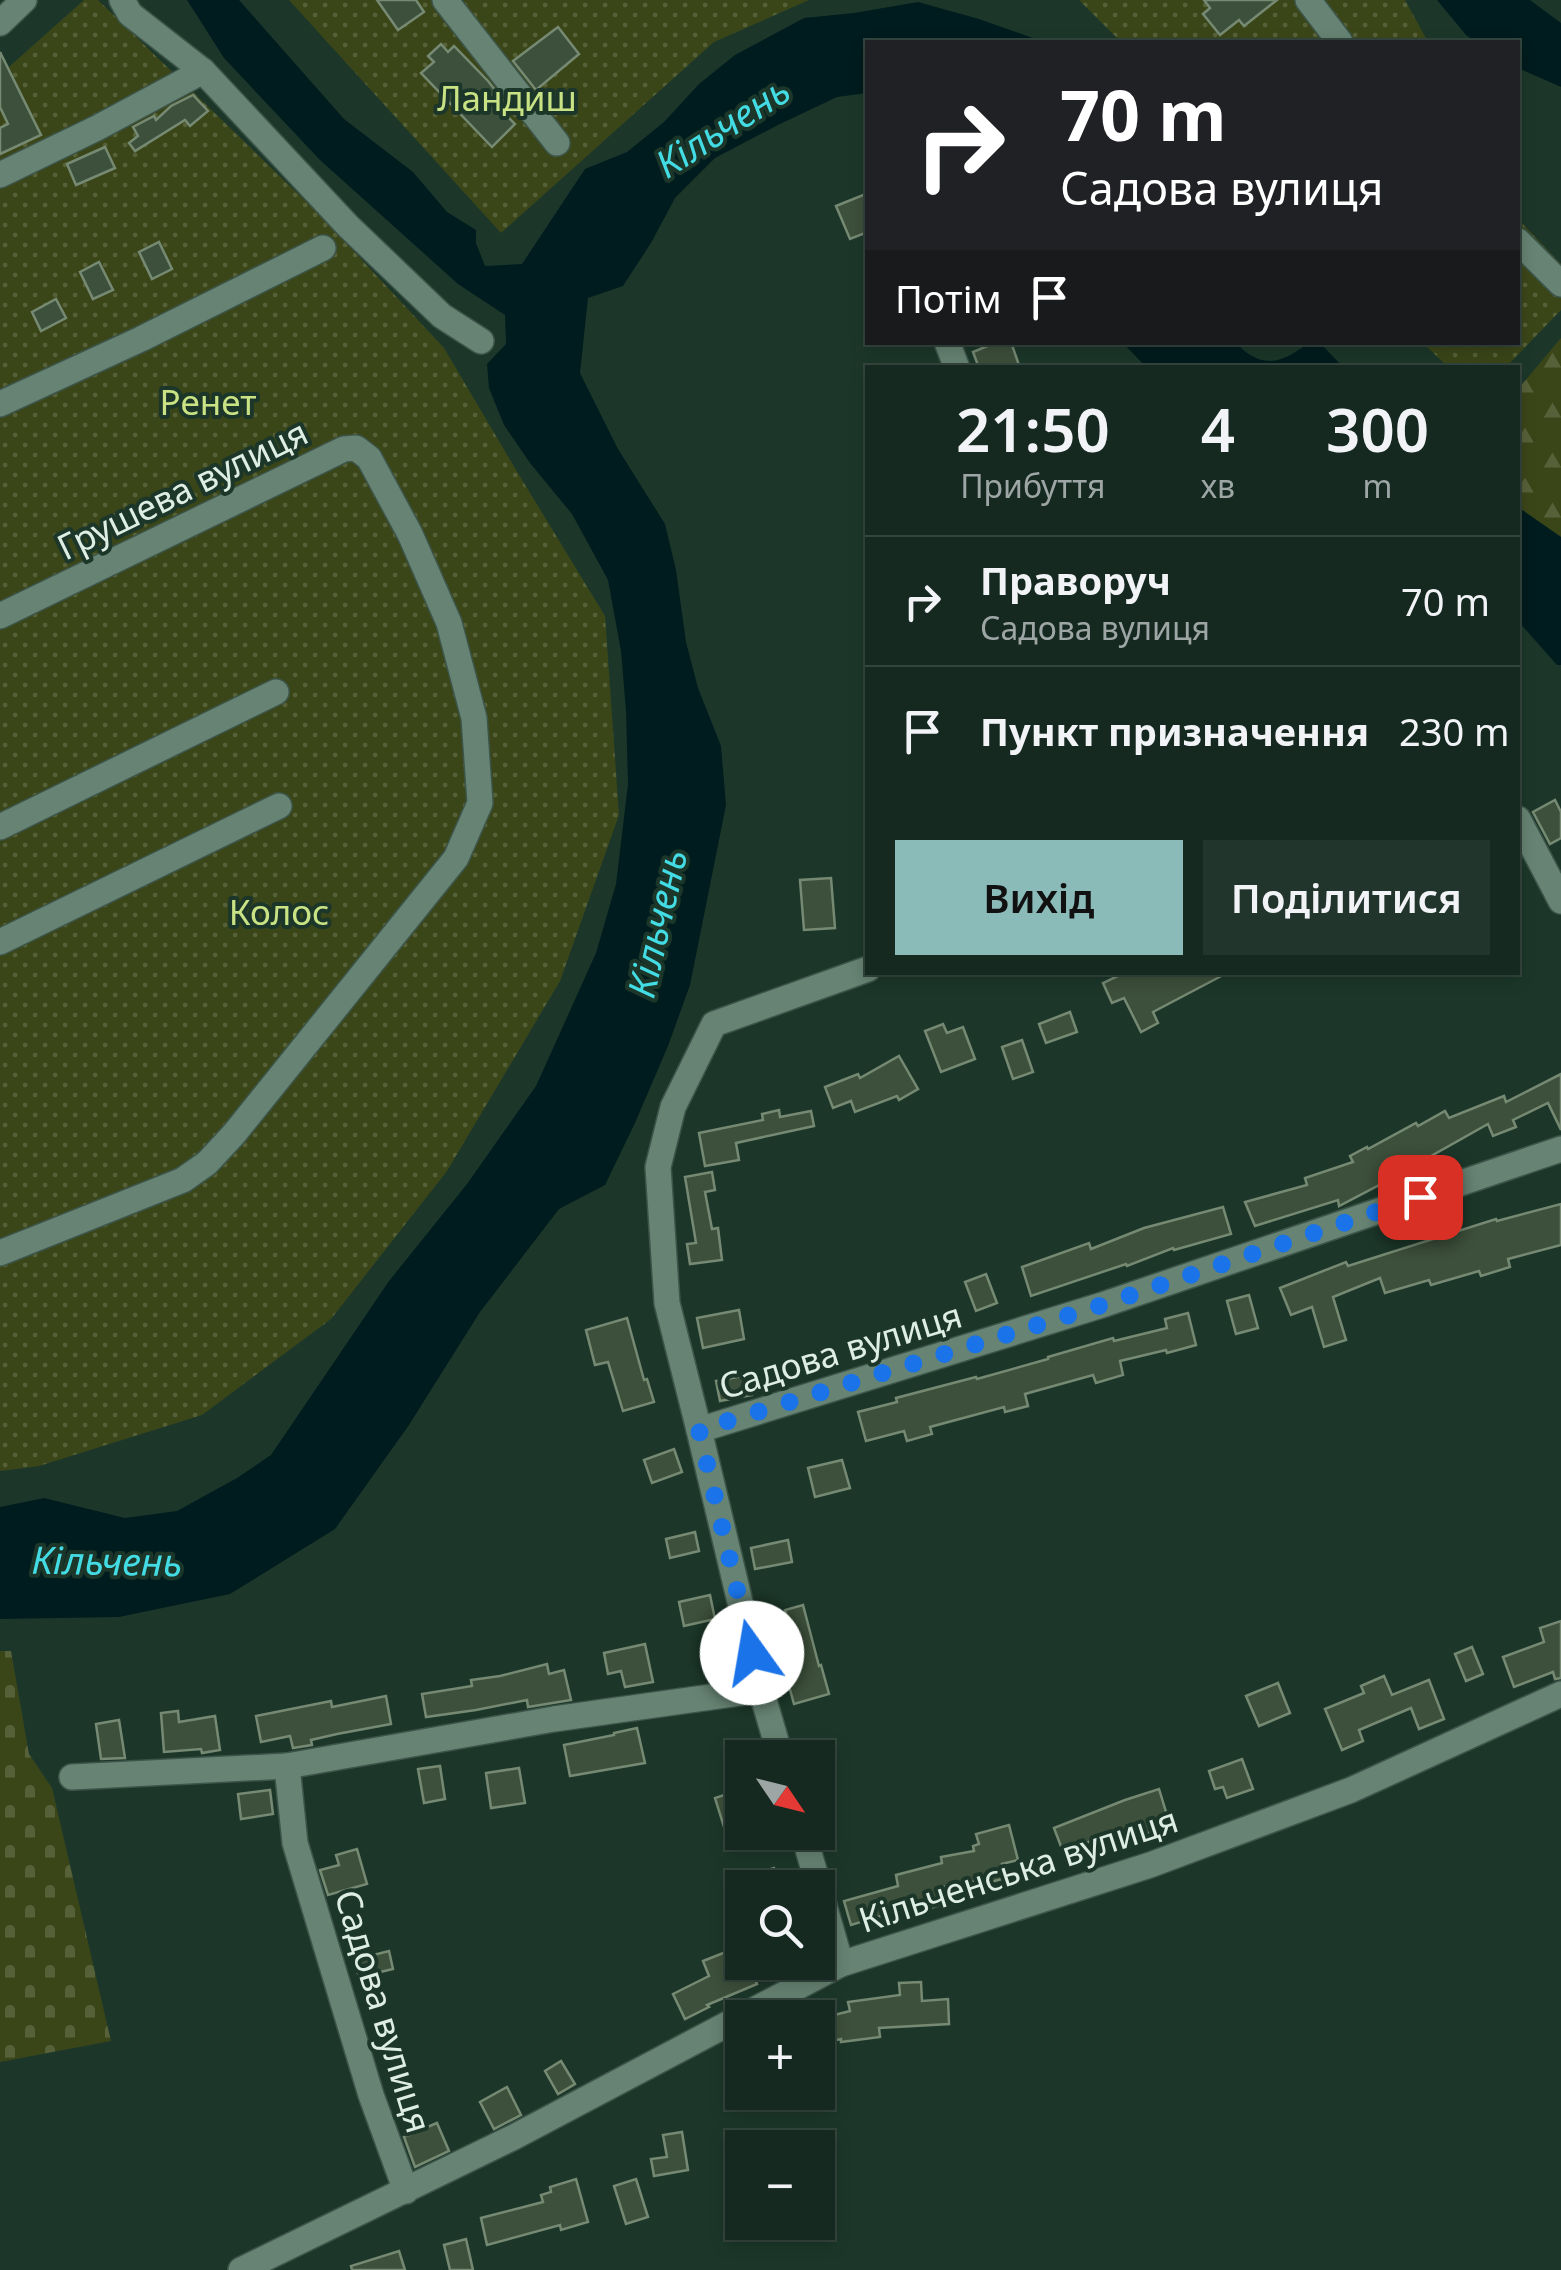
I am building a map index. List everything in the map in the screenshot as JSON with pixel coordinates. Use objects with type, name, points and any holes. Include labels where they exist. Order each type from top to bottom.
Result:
[{"type":"street","points":[[0,23],[24,0]]},
{"type":"street","points":[[122,0],[130,14],[203,70],[348,226],[442,316],[481,341]]},
{"type":"street","points":[[445,0],[557,143]]},
{"type":"street","points":[[1308,0],[1338,40]]},
{"type":"street","points":[[0,175],[98,128],[203,70]]},
{"type":"street","points":[[1520,244],[1561,284]]},
{"type":"street","points":[[0,404],[323,248]]},
{"type":"street","name":"Грушева вулиця","points":[[0,616],[344,448],[356,448],[369,458],[410,534],[449,623],[474,718],[480,803],[456,858],[207,1163],[183,1180],[0,1252]]},
{"type":"street","points":[[0,828],[276,692]]},
{"type":"street","points":[[0,942],[279,806]]},
{"type":"street","points":[[1520,823],[1561,901]]},
{"type":"street","points":[[699,1430],[667,1303],[658,1167],[673,1107],[714,1024],[865,970]]},
{"type":"street","name":"Садова вулиця","points":[[776,1740],[699,1430],[1102,1305],[1561,1149]]},
{"type":"street","points":[[72,1777],[287,1766],[554,1720],[761,1690]]},
{"type":"street","name":"Кільченська вулиця","points":[[241,2270],[514,2137],[841,1964],[1150,1864],[1351,1790],[1561,1694]]},
{"type":"street","name":"Садова вулиця","points":[[287,1766],[295,1843],[371,2095],[406,2191]]},
{"type":"street","points":[[808,1850],[841,1964]]},
{"type":"green space","name":"Колос","points":[[84,0],[98,0],[322,217],[444,348],[605,616],[619,815],[560,981],[447,1171],[331,1319],[202,1415],[39,1466],[0,1471],[0,75]]},
{"type":"green space","name":"Ландиш","points":[[289,0],[809,0],[714,42],[501,233]]},
{"type":"green space","points":[[1079,0],[1405,0],[1427,40],[1119,40]]},
{"type":"green space","points":[[1520,221],[1561,264],[1561,310],[1508,365],[1446,365],[1425,345],[1520,345]]},
{"type":"green space","points":[[1561,338],[1561,537],[1520,508],[1520,387]]},
{"type":"green space","points":[[0,1651],[11,1651],[29,1754],[52,1788],[111,2041],[0,2062]]},
{"type":"water","name":"Кільчень","points":[[187,0],[239,0],[344,119],[413,172],[447,212],[476,230],[476,243],[485,266],[522,264],[585,169],[627,152],[735,55],[804,18],[918,2],[1038,40],[865,40],[865,93],[837,97],[715,158],[675,198],[623,286],[588,298],[580,373],[618,449],[665,524],[686,642],[698,688],[721,746],[726,805],[690,985],[668,1046],[605,1185],[559,1209],[480,1312],[409,1425],[335,1529],[230,1594],[119,1617],[0,1619],[0,1507],[44,1498],[125,1518],[177,1511],[271,1455],[389,1281],[467,1184],[536,1086],[596,953],[616,884],[628,784],[621,651],[608,580],[572,514],[504,425],[489,388],[487,364],[506,344],[505,315],[458,284],[320,160],[224,58]]},
{"type":"water","points":[[1437,0],[1530,0],[1561,23],[1561,87],[1520,69],[1520,40],[1473,40]]},
{"type":"water","points":[[1125,345],[1238,345],[1257,359],[1272,361],[1306,345],[1322,345],[1341,365],[1144,365]]},
{"type":"water","points":[[1520,508],[1561,537],[1561,665],[1520,623]]},
{"type":"building","points":[[377,0],[416,0],[424,12],[398,30]]},
{"type":"building","points":[[1204,0],[1277,0],[1244,26],[1239,20],[1220,35],[1203,14],[1210,8]]},
{"type":"building","points":[[558,27],[579,54],[536,90],[513,61]]},
{"type":"building","points":[[441,44],[448,52],[454,46],[510,109],[504,113],[515,124],[492,147],[421,73],[434,62],[428,56]]},
{"type":"building","points":[[0,52],[41,135],[0,154],[0,128],[8,124],[0,107]]},
{"type":"building","points":[[193,95],[208,111],[190,126],[185,120],[135,151],[129,143],[138,136],[133,127],[154,116],[156,120],[171,106]]},
{"type":"building","points":[[105,147],[115,168],[76,185],[67,164]]},
{"type":"building","points":[[865,194],[865,233],[850,239],[836,206]]},
{"type":"building","points":[[159,242],[172,269],[152,279],[139,252]]},
{"type":"building","points":[[99,262],[113,290],[93,299],[80,272]]},
{"type":"building","points":[[56,299],[66,318],[41,331],[32,312]]},
{"type":"building","points":[[990,345],[1012,345],[1019,365],[978,365],[973,352]]},
{"type":"building","points":[[1555,800],[1561,812],[1561,838],[1550,844],[1533,812]]},
{"type":"building","points":[[831,878],[835,928],[804,930],[800,880]]},
{"type":"building","points":[[1120,975],[1223,975],[1153,1012],[1158,1023],[1141,1032],[1124,998],[1112,1003],[1103,983]]},
{"type":"building","points":[[1070,1012],[1077,1032],[1046,1043],[1039,1024]]},
{"type":"building","points":[[943,1024],[947,1033],[963,1027],[975,1059],[941,1072],[925,1031]]},
{"type":"building","points":[[1022,1040],[1033,1072],[1013,1079],[1002,1047]]},
{"type":"building","points":[[899,1056],[918,1089],[899,1100],[897,1096],[855,1112],[851,1101],[833,1108],[825,1087],[858,1074],[860,1078]]},
{"type":"building","points":[[1561,1074],[1561,1130],[1548,1103],[1513,1120],[1516,1127],[1493,1136],[1488,1124],[1433,1155],[1439,1164],[1394,1189],[1389,1180],[1339,1206],[1338,1200],[1255,1226],[1245,1202],[1307,1185],[1305,1178],[1353,1162],[1350,1156],[1445,1111],[1449,1118],[1504,1096],[1506,1102]]},
{"type":"building","points":[[779,1110],[780,1117],[811,1111],[814,1126],[736,1143],[739,1160],[705,1166],[699,1133],[763,1120],[762,1114]]},
{"type":"building","points":[[712,1172],[715,1190],[705,1192],[712,1229],[718,1228],[722,1260],[690,1264],[687,1244],[696,1243],[685,1177]]},
{"type":"building","points":[[1561,1204],[1561,1245],[1508,1259],[1510,1267],[1431,1285],[1429,1280],[1385,1293],[1380,1278],[1333,1297],[1346,1340],[1324,1347],[1312,1307],[1291,1315],[1280,1288],[1346,1262],[1348,1266],[1496,1219]]},
{"type":"building","points":[[1223,1207],[1231,1234],[1173,1248],[1031,1296],[1022,1267],[1089,1243],[1091,1249],[1144,1228]]},
{"type":"building","points":[[986,1274],[997,1303],[976,1311],[965,1282]]},
{"type":"building","points":[[1249,1295],[1258,1328],[1236,1334],[1227,1301]]},
{"type":"building","points":[[739,1310],[744,1339],[703,1348],[697,1318]]},
{"type":"building","points":[[1188,1313],[1196,1345],[1120,1361],[1123,1375],[1096,1383],[1093,1375],[1025,1394],[1028,1406],[1005,1412],[1004,1407],[930,1427],[932,1434],[907,1441],[904,1431],[866,1441],[858,1412],[1113,1338],[1114,1341],[1167,1328],[1165,1319]]},
{"type":"building","points":[[627,1318],[654,1402],[623,1411],[608,1362],[595,1365],[586,1330]]},
{"type":"building","points":[[748,1375],[752,1395],[720,1401],[716,1381]]},
{"type":"building","points":[[674,1449],[682,1472],[652,1483],[644,1460]]},
{"type":"building","points":[[842,1460],[850,1488],[815,1497],[808,1468]]},
{"type":"building","points":[[695,1532],[699,1551],[670,1558],[666,1539]]},
{"type":"building","points":[[788,1540],[792,1562],[755,1569],[751,1548]]},
{"type":"building","points":[[710,1595],[715,1619],[684,1626],[679,1602]]},
{"type":"building","points":[[803,1605],[829,1694],[794,1704],[786,1675],[793,1673],[780,1624],[789,1622],[785,1610]]},
{"type":"building","points":[[1561,1621],[1561,1678],[1555,1679],[1553,1672],[1514,1687],[1503,1657],[1544,1642],[1540,1628]]},
{"type":"building","points":[[645,1644],[653,1682],[625,1687],[621,1671],[608,1674],[604,1653]]},
{"type":"building","points":[[1472,1647],[1483,1674],[1466,1681],[1455,1654]]},
{"type":"building","points":[[547,1664],[549,1674],[564,1670],[571,1700],[528,1707],[527,1700],[426,1717],[422,1694],[472,1686],[471,1680]]},
{"type":"building","points":[[1384,1676],[1392,1695],[1429,1680],[1444,1719],[1419,1729],[1411,1708],[1359,1730],[1363,1741],[1342,1750],[1325,1709],[1364,1693],[1361,1686]]},
{"type":"building","points":[[1278,1683],[1290,1713],[1259,1726],[1246,1696]]},
{"type":"building","points":[[386,1696],[391,1724],[311,1740],[312,1745],[293,1748],[290,1736],[261,1742],[256,1716],[331,1701],[332,1707]]},
{"type":"building","points":[[178,1711],[179,1722],[215,1716],[220,1750],[164,1752],[161,1713]]},
{"type":"building","points":[[119,1720],[125,1758],[101,1759],[96,1724]]},
{"type":"building","points":[[637,1728],[645,1763],[570,1776],[564,1745]]},
{"type":"building","points":[[1242,1759],[1253,1789],[1227,1798],[1223,1787],[1215,1789],[1209,1771]]},
{"type":"building","points":[[440,1766],[445,1799],[424,1803],[418,1769]]},
{"type":"building","points":[[519,1768],[525,1803],[491,1808],[486,1773]]},
{"type":"building","points":[[1159,1789],[1170,1825],[1098,1851],[1094,1840],[1063,1852],[1054,1828]]},
{"type":"building","points":[[270,1790],[273,1814],[241,1819],[238,1794]]},
{"type":"building","points":[[725,1795],[724,1827],[715,1798]]},
{"type":"building","points":[[1009,1825],[1018,1860],[1002,1864],[1006,1878],[937,1888],[941,1905],[906,1915],[904,1909],[851,1925],[844,1901],[898,1886],[896,1875],[942,1863],[941,1857],[974,1851],[973,1846],[979,1844],[976,1834]]},
{"type":"building","points":[[357,1849],[367,1884],[328,1895],[320,1870],[339,1865],[336,1855]]},
{"type":"building","points":[[389,1951],[393,1969],[359,1977],[354,1960]]},
{"type":"building","points":[[725,1952],[725,1980],[755,1980],[757,1984],[685,2019],[673,1994],[709,1976],[703,1961]]},
{"type":"building","points":[[921,1982],[922,2001],[948,1999],[949,2024],[879,2028],[880,2037],[835,2040],[835,2015],[850,2011],[848,2002],[900,1995],[899,1983]]},
{"type":"building","points":[[561,2061],[575,2084],[558,2094],[545,2071]]},
{"type":"building","points":[[507,2087],[521,2115],[494,2129],[480,2102]]},
{"type":"building","points":[[437,2123],[449,2151],[415,2167],[404,2137]]},
{"type":"building","points":[[682,2132],[688,2170],[654,2176],[651,2159],[667,2157],[663,2135]]},
{"type":"building","points":[[576,2179],[588,2222],[561,2230],[560,2225],[487,2245],[481,2218],[543,2202],[541,2195],[551,2192],[550,2187]]},
{"type":"building","points":[[636,2179],[648,2217],[626,2224],[614,2186]]},
{"type":"building","points":[[466,2239],[473,2270],[450,2270],[444,2245]]},
{"type":"building","points":[[399,2251],[405,2270],[352,2270],[351,2266]]},
{"type":"route","points":[[752,1653],[699,1430],[1102,1305],[1420,1197]]},
{"type":"park label","name":"Ренет","points":[[208,401]]}]
